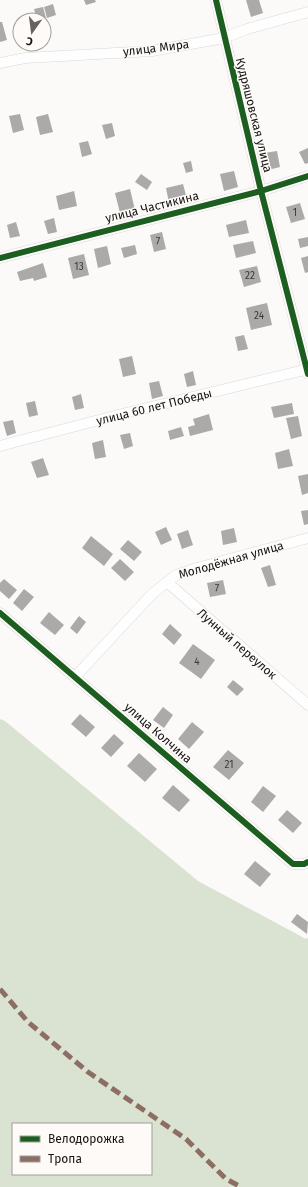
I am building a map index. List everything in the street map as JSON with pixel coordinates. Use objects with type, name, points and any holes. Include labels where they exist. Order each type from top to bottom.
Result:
[{"type":"street","name":"Кудряшовская улица","points":[[216,0],[261,191],[308,371]]},
{"type":"street","name":"улица Мира","points":[[0,62],[25,58],[152,50],[224,38],[247,29],[308,12]]},
{"type":"street","name":"улица Частикина","points":[[0,258],[261,191],[308,176]]},
{"type":"street","name":"улица 60 лет Победы","points":[[0,446],[118,415],[308,371]]},
{"type":"street","name":"Молодёжная улица","points":[[75,677],[152,594],[176,575],[308,538]]},
{"type":"street","name":"Лунный переулок","points":[[167,582],[308,705]]},
{"type":"street","name":"улица Колчина","points":[[0,614],[293,864],[306,863]]},
{"type":"green space","points":[[0,719],[5,721],[198,881],[306,939],[308,938],[308,1187],[0,1187]]},
{"type":"building","points":[[84,0],[95,0],[96,2],[86,5]]},
{"type":"building","points":[[246,0],[259,0],[263,13],[251,17]]},
{"type":"building","points":[[53,4],[56,15],[52,16],[52,12],[45,12],[44,7]]},
{"type":"building","points":[[43,7],[44,12],[35,12],[34,9]]},
{"type":"building","points":[[0,22],[2,22],[7,40],[0,42]]},
{"type":"building","points":[[20,114],[24,130],[13,133],[9,116]]},
{"type":"building","points":[[48,114],[53,132],[40,135],[36,117]]},
{"type":"building","points":[[112,123],[115,136],[106,139],[102,125]]},
{"type":"building","points":[[88,141],[92,154],[82,157],[79,143]]},
{"type":"building","points":[[308,148],[308,163],[305,164],[299,152]]},
{"type":"building","points":[[277,151],[280,167],[268,170],[264,153]]},
{"type":"building","points":[[191,161],[193,171],[186,173],[183,163]]},
{"type":"building","points":[[234,171],[238,187],[224,191],[220,174]]},
{"type":"building","points":[[141,174],[152,182],[147,190],[135,182]]},
{"type":"building","points":[[183,184],[187,199],[169,203],[166,188]]},
{"type":"building","points":[[130,189],[135,210],[120,213],[115,193]]},
{"type":"building","points":[[74,191],[77,206],[59,210],[56,196]]},
{"type":"building","points":[[300,203],[305,219],[291,223],[286,207]]},
{"type":"building","points":[[54,218],[57,232],[48,234],[44,221]]},
{"type":"building","points":[[246,220],[249,233],[229,237],[226,225]]},
{"type":"building","points":[[16,222],[20,236],[10,238],[7,225]]},
{"type":"building","points":[[162,232],[166,249],[154,252],[150,235]]},
{"type":"building","points":[[308,237],[308,246],[300,248],[298,239]]},
{"type":"building","points":[[253,241],[256,253],[236,258],[233,245]]},
{"type":"building","points":[[135,245],[137,254],[124,258],[121,248]]},
{"type":"building","points":[[107,246],[111,264],[98,268],[94,249]]},
{"type":"building","points":[[84,254],[89,275],[73,279],[68,258]]},
{"type":"building","points":[[308,256],[308,272],[305,273],[301,258]]},
{"type":"building","points":[[43,263],[47,277],[34,281],[33,278],[20,281],[17,272]]},
{"type":"building","points":[[257,266],[261,282],[244,287],[239,270]]},
{"type":"building","points":[[267,303],[272,325],[251,330],[246,308]]},
{"type":"building","points":[[244,335],[248,349],[238,351],[235,337]]},
{"type":"building","points":[[132,356],[136,374],[123,377],[119,359]]},
{"type":"building","points":[[193,371],[196,385],[187,387],[184,374]]},
{"type":"building","points":[[159,381],[163,396],[152,399],[149,383]]},
{"type":"building","points":[[81,394],[84,408],[75,410],[72,397]]},
{"type":"building","points":[[35,401],[38,415],[29,417],[26,403]]},
{"type":"building","points":[[292,403],[294,414],[274,418],[271,407]]},
{"type":"building","points":[[209,414],[213,430],[190,436],[188,427],[195,425],[193,419]]},
{"type":"building","points":[[298,416],[302,436],[291,439],[286,418]]},
{"type":"building","points":[[13,420],[16,433],[7,436],[3,422]]},
{"type":"building","points":[[181,427],[184,436],[170,440],[168,431]]},
{"type":"building","points":[[130,433],[133,446],[124,449],[120,435]]},
{"type":"building","points":[[103,440],[106,457],[95,459],[92,443]]},
{"type":"building","points":[[289,449],[293,466],[278,469],[275,453]]},
{"type":"building","points":[[43,458],[49,475],[37,478],[31,462]]},
{"type":"building","points":[[308,474],[308,493],[302,495],[298,476]]},
{"type":"building","points":[[308,510],[308,524],[304,525],[301,511]]},
{"type":"building","points":[[166,527],[172,540],[161,545],[155,532]]},
{"type":"building","points":[[234,528],[237,542],[223,545],[221,531]]},
{"type":"building","points":[[188,530],[193,545],[182,549],[177,534]]},
{"type":"building","points":[[91,536],[113,554],[104,566],[82,548]]},
{"type":"building","points":[[128,540],[142,552],[134,561],[120,549]]},
{"type":"building","points":[[120,559],[134,572],[125,581],[111,568]]},
{"type":"building","points":[[270,565],[276,585],[268,587],[261,568]]},
{"type":"building","points":[[4,579],[17,590],[9,599],[0,591],[0,583]]},
{"type":"building","points":[[223,580],[226,594],[210,597],[207,583]]},
{"type":"building","points":[[24,589],[34,597],[22,611],[13,603]]},
{"type":"building","points":[[49,612],[64,625],[55,635],[40,623]]},
{"type":"building","points":[[79,616],[86,622],[77,634],[70,628]]},
{"type":"building","points":[[170,624],[182,635],[174,645],[162,634]]},
{"type":"building","points":[[193,644],[215,660],[201,679],[179,663]]},
{"type":"building","points":[[233,680],[244,689],[237,696],[227,687]]},
{"type":"building","points":[[163,707],[173,715],[164,728],[153,720]]},
{"type":"building","points":[[80,714],[95,727],[86,737],[71,724]]},
{"type":"building","points":[[192,722],[204,732],[189,749],[178,739]]},
{"type":"building","points":[[114,734],[124,743],[111,757],[101,748]]},
{"type":"building","points":[[228,750],[244,763],[229,780],[213,767]]},
{"type":"building","points":[[139,753],[157,769],[145,782],[127,766]]},
{"type":"building","points":[[173,785],[190,800],[179,812],[162,798]]},
{"type":"building","points":[[263,786],[276,796],[263,812],[251,802]]},
{"type":"building","points":[[287,810],[302,823],[293,833],[278,820]]},
{"type":"building","points":[[255,861],[271,874],[260,887],[244,874]]},
{"type":"building","points":[[297,914],[308,922],[307,934],[291,922]]},
{"type":"marked path","points":[[0,989],[28,1022],[88,1072],[186,1139],[226,1179],[241,1187]]},
{"type":"cycle path","points":[[216,0],[261,191],[308,374]]},
{"type":"cycle path","points":[[0,258],[261,191],[308,176]]},
{"type":"cycle path","points":[[0,613],[293,864],[304,864],[308,862]]}]
